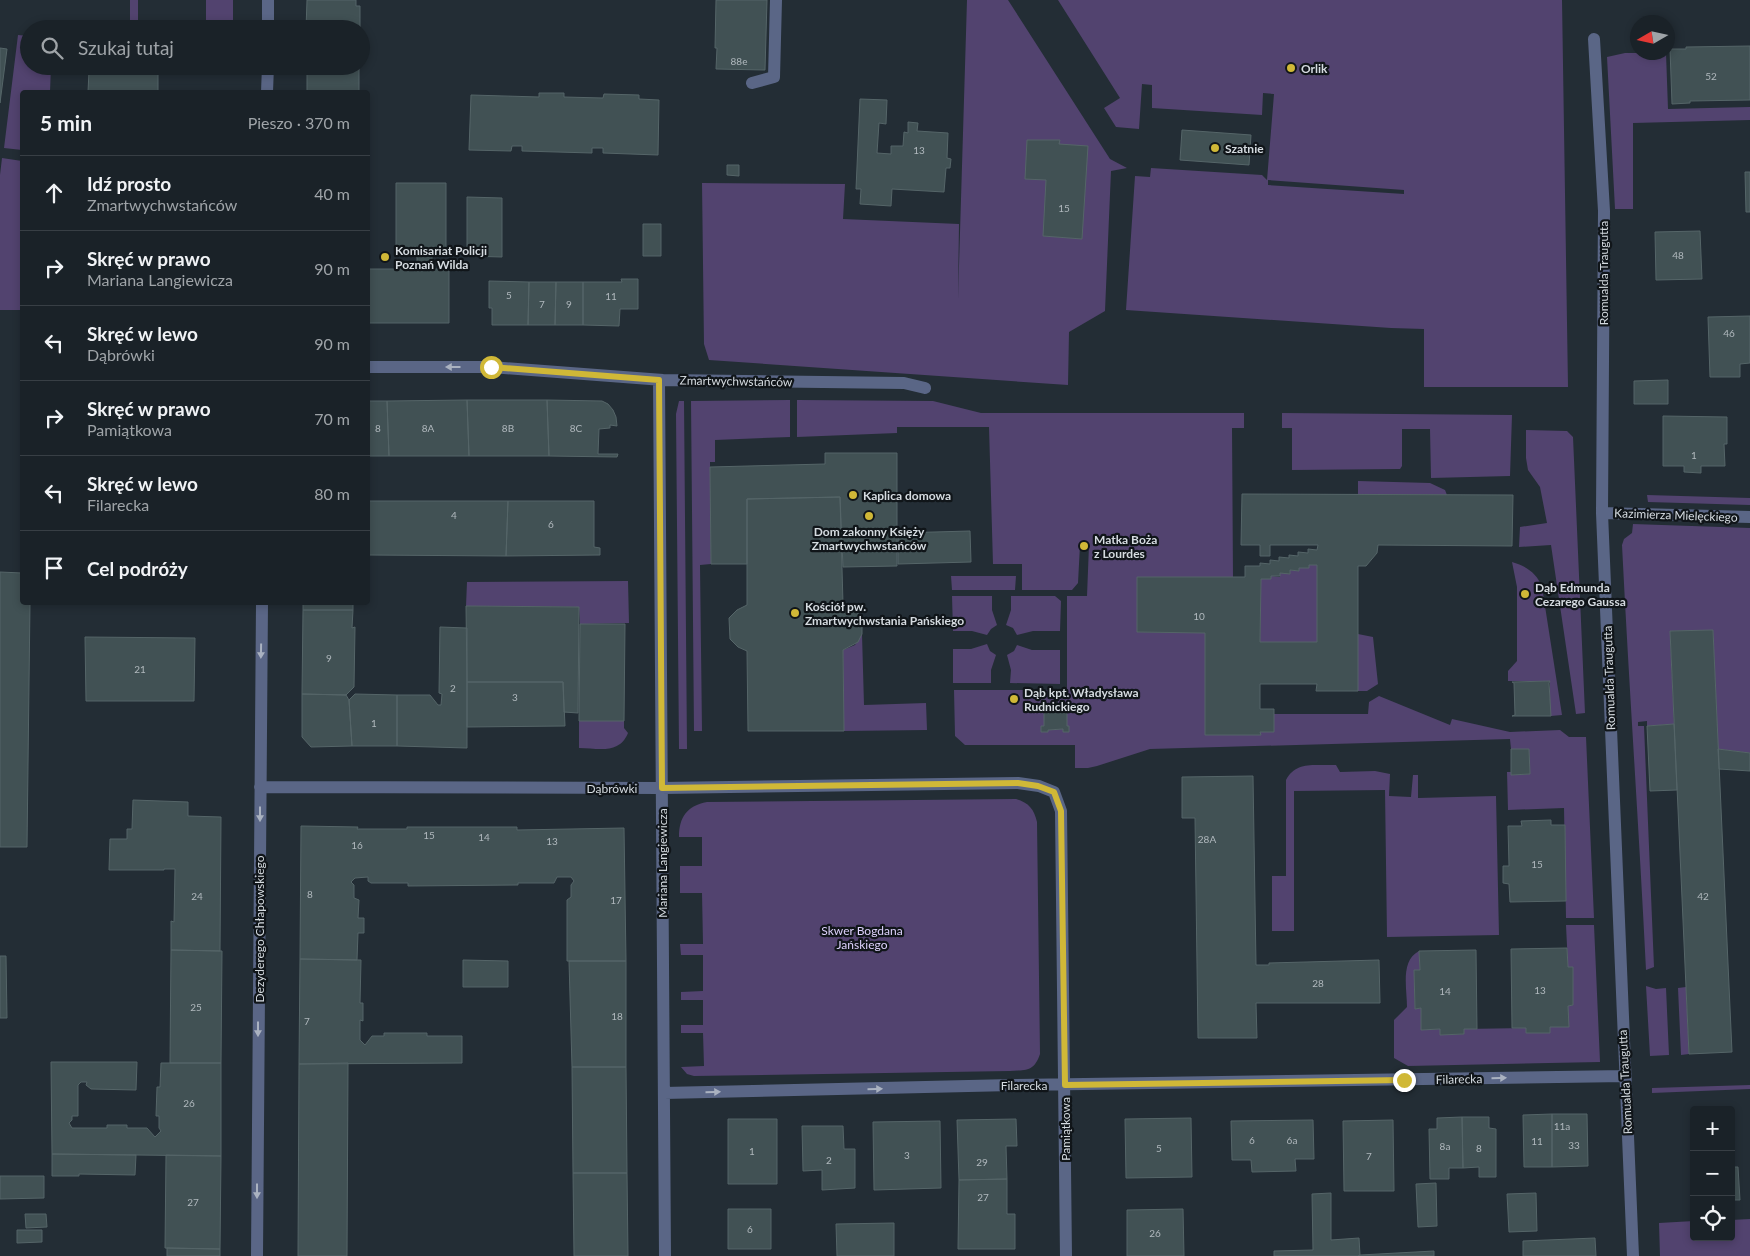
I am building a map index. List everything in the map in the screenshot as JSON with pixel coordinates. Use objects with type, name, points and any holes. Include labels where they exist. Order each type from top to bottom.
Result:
[{"type":"street","points":[[268,0],[268,20]]},
{"type":"street","points":[[752,83],[774,77],[776,0]]},
{"type":"street","name":"Romualda Traugutta","points":[[1594,39],[1604,212],[1602,513],[1633,1256]]},
{"type":"street","points":[[268,75],[268,90]]},
{"type":"street","name":"Zmartwychwstańców","points":[[370,367],[491,367],[659,380],[904,383],[925,388]]},
{"type":"street","name":"Mariana Langiewicza","points":[[659,380],[665,1256]]},
{"type":"street","name":"Kazimierza Mielęckiego","points":[[1602,513],[1750,517]]},
{"type":"street","name":"Dezyderego Chłapowskiego","points":[[257,1256],[262,605]]},
{"type":"street","name":"Dąbrówki","points":[[260,787],[662,788],[1018,783],[1038,786],[1054,792]]},
{"type":"street","name":"Pamiątkowa","points":[[1054,792],[1061,811],[1066,1256]]},
{"type":"street","name":"Filarecka","points":[[664,1093],[1625,1076]]},
{"type":"green space","points":[[130,0],[138,0],[138,20],[130,20]]},
{"type":"green space","points":[[206,0],[233,0],[233,20],[206,20]]},
{"type":"green space","points":[[967,0],[1008,0],[1110,159],[1127,168],[1111,171],[1105,311],[1069,332],[1068,385],[709,360],[704,344],[702,183],[845,184],[843,219],[959,224],[958,299]]},
{"type":"green space","points":[[1058,0],[1562,0],[1568,387],[1424,387],[1424,329],[1126,310],[1135,176],[1150,177],[1151,168],[1262,175],[1267,180],[1274,94],[1263,93],[1262,115],[1152,108],[1152,85],[1142,84],[1139,129],[1116,127],[1104,108],[1120,98]],"holes":[[[1268,180],[1404,190],[1404,194],[1268,185]]]},
{"type":"green space","points":[[18,35],[20,35],[20,75],[51,75],[50,90],[20,90],[20,150],[4,148]]},
{"type":"green space","points":[[1630,53],[1630,60],[1666,60],[1668,109],[1750,107],[1750,120],[1633,123],[1633,209],[1615,209],[1607,57]]},
{"type":"green space","points":[[2,158],[20,161],[20,310],[0,310],[0,175]]},
{"type":"green space","points":[[790,400],[790,437],[715,440],[715,462],[710,462],[711,564],[700,565],[702,731],[694,731],[691,401]]},
{"type":"green space","points":[[797,400],[933,401],[981,413],[1244,413],[1244,428],[1232,428],[1233,577],[1137,577],[1138,632],[1205,633],[1205,735],[1260,735],[1260,732],[1274,731],[1274,714],[1368,714],[1369,702],[1379,696],[1450,725],[1452,719],[1510,732],[1560,730],[1569,737],[1586,737],[1594,918],[1566,918],[1564,808],[1508,810],[1507,772],[1511,772],[1512,775],[1530,774],[1529,749],[1511,749],[1510,739],[1150,749],[1088,768],[1075,768],[1075,745],[965,745],[955,736],[954,690],[1054,690],[1054,706],[1042,704],[1044,726],[1041,726],[1041,732],[1063,729],[1064,732],[1069,731],[1069,726],[1067,726],[1067,710],[1069,710],[1069,704],[1058,706],[1058,690],[1067,690],[1067,596],[1087,596],[1089,545],[1084,542],[1080,545],[1078,583],[1072,590],[1022,590],[1022,564],[993,564],[989,427],[897,427],[897,433],[797,437]]},
{"type":"green space","points":[[679,401],[684,401],[687,749],[679,749],[676,414]]},
{"type":"green space","points":[[1282,413],[1512,415],[1510,476],[1431,478],[1430,429],[1402,429],[1402,466],[1400,469],[1292,470],[1292,428],[1282,428]]},
{"type":"green space","points":[[1526,430],[1567,431],[1573,437],[1585,713],[1576,714],[1551,545],[1519,547],[1520,527],[1547,523],[1540,487],[1528,470]]},
{"type":"green space","points":[[1358,481],[1430,483],[1445,490],[1447,495],[1358,494]]},
{"type":"green space","points":[[1647,495],[1750,498],[1750,505],[1648,502]]},
{"type":"green space","points":[[1633,524],[1750,528],[1750,753],[1718,749],[1713,630],[1670,631],[1674,724],[1647,726],[1647,721],[1638,722],[1638,726],[1644,726],[1654,967],[1646,970],[1622,545],[1624,539],[1632,533]]},
{"type":"green space","points":[[1512,562],[1530,571],[1542,587],[1562,715],[1550,715],[1550,681],[1508,681],[1508,671],[1517,661],[1517,587]]},
{"type":"green space","points":[[1309,565],[1317,565],[1317,642],[1260,642],[1261,579],[1270,579],[1271,576],[1280,577],[1280,573],[1289,573],[1290,570],[1299,571],[1299,568],[1309,568]]},
{"type":"green space","points":[[951,576],[1016,576],[1015,590],[952,590]]},
{"type":"green space","points":[[628,581],[629,623],[580,624],[579,607],[466,606],[467,582]]},
{"type":"green space","points":[[952,596],[992,596],[992,610],[997,625],[987,635],[972,631],[953,631]]},
{"type":"green space","points":[[1011,596],[1055,596],[1061,601],[1060,631],[1033,631],[1017,635],[1013,628],[1006,625],[1011,610]]},
{"type":"green space","points":[[862,634],[864,705],[926,703],[927,730],[844,731],[843,650],[855,645]]},
{"type":"green space","points":[[1358,634],[1373,637],[1378,684],[1367,691],[1358,691]]},
{"type":"green space","points":[[987,644],[990,651],[996,655],[991,670],[991,683],[953,683],[953,649],[971,649]]},
{"type":"green space","points":[[1017,645],[1032,650],[1060,650],[1060,684],[1010,683],[1011,670],[1007,655],[1014,651]]},
{"type":"green space","points":[[579,721],[624,721],[624,728],[628,733],[619,745],[614,747],[607,749],[579,748]]},
{"type":"green space","points":[[1308,765],[1336,765],[1340,772],[1375,771],[1390,774],[1389,796],[1411,797],[1413,775],[1418,775],[1418,798],[1496,796],[1499,935],[1387,937],[1385,790],[1294,791],[1294,931],[1272,931],[1272,876],[1286,876],[1286,780],[1295,769],[1301,767]]},
{"type":"green space","name":"Skwer Bogdana Jańskiego","points":[[1016,799],[1030,807],[1037,822],[1040,1054],[1032,1067],[1025,1070],[1010,1071],[694,1076],[687,1074],[681,1067],[704,1066],[703,1033],[681,1033],[681,1025],[703,1025],[703,1000],[681,1000],[681,992],[703,991],[703,955],[681,955],[680,944],[703,944],[702,893],[680,893],[680,866],[702,866],[702,837],[679,837],[683,818],[694,806],[707,802]]},
{"type":"green space","points":[[1566,925],[1594,925],[1600,1062],[1408,1066],[1394,1058],[1394,1020],[1407,1007],[1407,968],[1413,955],[1419,951],[1420,970],[1414,970],[1415,1009],[1421,1008],[1421,1030],[1440,1029],[1440,1035],[1464,1034],[1464,1029],[1526,1028],[1526,1033],[1550,1033],[1550,1027],[1568,1027],[1568,1006],[1573,1005],[1573,967],[1568,967]]},
{"type":"green space","points":[[1646,986],[1656,989],[1666,988],[1669,1055],[1650,1056]]},
{"type":"green space","points":[[1686,987],[1689,1054],[1681,1055],[1678,988]]},
{"type":"green space","points":[[1750,1085],[1750,1089],[1652,1093],[1652,1088]]},
{"type":"green space","points":[[1750,1219],[1750,1256],[1660,1256],[1659,1223],[1690,1221],[1690,1241],[1735,1241],[1735,1220]]},
{"type":"building","points":[[307,0],[356,0],[356,6],[360,6],[360,20],[306,20]]},
{"type":"building","points":[[716,0],[767,0],[765,70],[716,69]]},
{"type":"building","points":[[1750,46],[1750,100],[1690,101],[1690,103],[1672,104],[1670,60],[1675,60],[1675,49],[1686,49],[1686,47]]},
{"type":"building","points":[[0,48],[7,49],[0,103]]},
{"type":"building","points":[[89,75],[158,75],[158,90],[88,90]]},
{"type":"building","points":[[307,75],[359,75],[359,90],[307,90]]},
{"type":"building","points":[[539,93],[564,93],[564,97],[603,98],[604,94],[639,95],[639,99],[659,100],[658,155],[603,153],[603,148],[592,148],[592,153],[522,151],[522,146],[512,146],[511,151],[469,150],[471,95],[539,97]]},
{"type":"building","points":[[860,99],[887,100],[886,124],[879,123],[877,153],[891,154],[891,146],[903,146],[904,132],[908,133],[908,122],[918,123],[917,131],[948,133],[947,158],[951,159],[950,168],[946,168],[944,192],[892,189],[891,206],[860,204],[861,189],[856,189]]},
{"type":"building","name":"Szatnie","points":[[1182,130],[1251,135],[1249,165],[1180,160]]},
{"type":"building","points":[[1027,140],[1060,140],[1059,144],[1088,146],[1082,239],[1043,236],[1046,180],[1025,179]]},
{"type":"building","points":[[727,165],[739,165],[739,176],[727,175]]},
{"type":"building","points":[[1745,172],[1750,172],[1750,212],[1746,212]]},
{"type":"building","points":[[396,183],[446,183],[446,252],[432,252],[432,269],[449,269],[449,323],[370,323],[370,269],[417,269],[417,251],[396,251]]},
{"type":"building","points":[[467,197],[502,198],[502,257],[467,256]]},
{"type":"building","points":[[643,224],[661,224],[661,256],[643,256]]},
{"type":"building","points":[[1700,231],[1702,279],[1656,280],[1655,232]]},
{"type":"building","points":[[621,279],[638,279],[638,309],[620,309],[619,326],[583,325],[583,282],[622,282]]},
{"type":"building","points":[[489,281],[529,282],[528,325],[492,325],[492,308],[489,308]]},
{"type":"building","points":[[529,282],[556,282],[555,325],[528,325]]},
{"type":"building","points":[[556,282],[583,282],[583,325],[555,325]]},
{"type":"building","points":[[1750,316],[1750,363],[1740,364],[1740,377],[1710,377],[1708,317]]},
{"type":"building","points":[[1668,380],[1668,404],[1634,404],[1634,381]]},
{"type":"building","points":[[467,400],[469,456],[389,456],[387,401]]},
{"type":"building","points":[[467,400],[547,400],[549,456],[469,456]]},
{"type":"building","points":[[547,400],[602,401],[608,404],[616,417],[617,426],[610,425],[610,428],[599,429],[598,454],[618,454],[617,457],[549,456]]},
{"type":"building","points":[[370,401],[387,401],[389,456],[370,456]]},
{"type":"building","points":[[1663,416],[1727,417],[1727,444],[1724,444],[1725,466],[1701,466],[1701,473],[1684,472],[1684,466],[1663,466]]},
{"type":"building","name":"Dom zakonny Księży Zmartwychwstańców","points":[[825,453],[897,453],[897,566],[843,567],[840,497],[747,499],[747,564],[711,564],[710,467],[825,464]]},
{"type":"building","points":[[1242,494],[1513,495],[1512,546],[1378,545],[1377,553],[1366,566],[1358,566],[1358,691],[1316,691],[1317,684],[1260,684],[1260,709],[1274,709],[1274,732],[1260,732],[1261,735],[1205,735],[1205,633],[1137,632],[1137,577],[1245,577],[1245,566],[1260,566],[1260,563],[1270,564],[1270,560],[1279,561],[1279,557],[1289,558],[1289,555],[1298,556],[1298,552],[1308,553],[1308,549],[1317,550],[1318,545],[1270,545],[1270,556],[1260,556],[1260,545],[1241,545]],"holes":[[[1309,565],[1317,565],[1317,642],[1260,642],[1261,579],[1271,579],[1271,576],[1280,576],[1280,573],[1290,574],[1290,570],[1299,571],[1299,568],[1309,568]]]},
{"type":"building","name":"Kościół pw. Zmartwychwstania Pańskiego","points":[[840,497],[843,604],[857,612],[862,620],[862,634],[858,642],[843,650],[844,731],[748,731],[747,651],[738,647],[730,639],[729,618],[737,610],[747,605],[747,499]]},
{"type":"building","points":[[370,501],[508,501],[506,556],[370,555]]},
{"type":"building","points":[[508,501],[594,501],[594,547],[600,548],[600,555],[506,556]]},
{"type":"building","points":[[970,531],[971,562],[898,564],[898,533]]},
{"type":"building","points":[[1084,542],[1089,545],[1089,548],[1079,548],[1081,543]]},
{"type":"building","points":[[0,572],[20,573],[20,605],[30,605],[27,847],[0,847]]},
{"type":"building","points":[[303,605],[353,605],[353,610],[303,610]]},
{"type":"building","points":[[466,606],[579,607],[578,713],[564,712],[563,682],[467,682]]},
{"type":"building","points":[[303,610],[353,610],[352,628],[355,627],[354,687],[346,695],[302,694]]},
{"type":"building","points":[[580,624],[625,624],[624,721],[579,721]]},
{"type":"building","points":[[440,627],[467,628],[467,748],[397,746],[397,695],[430,695],[438,705],[441,705],[442,694],[439,693]]},
{"type":"building","points":[[1713,630],[1732,1052],[1689,1054],[1670,631]]},
{"type":"building","points":[[85,637],[195,638],[194,701],[86,701]]},
{"type":"building","points":[[1550,681],[1551,716],[1512,716],[1515,715],[1514,683],[1512,682]]},
{"type":"building","points":[[467,682],[563,682],[565,726],[467,727]]},
{"type":"building","points":[[302,694],[346,695],[349,700],[352,746],[311,747],[302,737]]},
{"type":"building","points":[[355,694],[397,695],[397,746],[352,746],[349,700]]},
{"type":"building","points":[[1042,704],[1048,704],[1047,706],[1063,706],[1063,704],[1069,704],[1067,726],[1069,726],[1069,732],[1063,732],[1063,729],[1041,732],[1041,726],[1044,726],[1044,710],[1041,710]]},
{"type":"building","points":[[1674,724],[1677,790],[1650,791],[1647,726]]},
{"type":"building","points":[[1511,749],[1529,749],[1530,774],[1511,775]]},
{"type":"building","points":[[1718,749],[1750,753],[1750,771],[1719,769]]},
{"type":"building","points":[[1253,776],[1256,965],[1379,960],[1380,1003],[1256,1003],[1257,1038],[1198,1038],[1195,818],[1182,818],[1182,777]]},
{"type":"building","points":[[133,800],[188,802],[188,816],[221,817],[220,951],[171,950],[171,921],[174,922],[175,869],[109,870],[110,839],[127,839],[127,829],[132,829]]},
{"type":"building","points":[[1551,820],[1551,825],[1565,825],[1566,901],[1510,902],[1509,884],[1503,883],[1503,866],[1509,866],[1508,826],[1522,826],[1521,821]]},
{"type":"building","points":[[301,826],[358,827],[357,829],[517,827],[517,830],[624,828],[626,961],[567,961],[567,900],[571,897],[571,885],[574,881],[571,877],[557,877],[554,883],[518,883],[518,885],[408,886],[408,883],[371,883],[368,881],[368,877],[355,878],[351,882],[354,885],[354,898],[359,900],[358,918],[364,918],[364,933],[358,933],[357,960],[300,959]]},
{"type":"building","points":[[1567,948],[1568,967],[1573,967],[1573,1005],[1568,1006],[1569,1027],[1550,1027],[1550,1033],[1526,1033],[1526,1028],[1512,1028],[1511,949]]},
{"type":"building","points":[[171,950],[222,951],[221,1063],[170,1063]]},
{"type":"building","points":[[1476,950],[1477,1029],[1464,1029],[1464,1034],[1440,1035],[1440,1029],[1421,1030],[1421,1008],[1415,1009],[1414,970],[1420,970],[1419,951]]},
{"type":"building","points":[[0,956],[6,956],[7,1018],[0,1018]]},
{"type":"building","points":[[300,959],[361,960],[360,1003],[363,1003],[363,1021],[360,1020],[360,1040],[365,1045],[372,1036],[384,1036],[384,1033],[427,1033],[427,1036],[462,1036],[462,1063],[299,1064]]},
{"type":"building","points":[[463,960],[508,961],[508,987],[463,987]]},
{"type":"building","points":[[569,961],[626,961],[626,1067],[572,1067]]},
{"type":"building","points":[[51,1062],[137,1062],[136,1090],[91,1089],[86,1085],[87,1082],[81,1082],[78,1085],[78,1116],[72,1116],[72,1120],[69,1123],[72,1128],[107,1128],[107,1125],[127,1125],[127,1128],[147,1128],[155,1137],[161,1131],[159,1128],[159,1116],[156,1116],[157,1087],[160,1087],[161,1063],[221,1063],[221,1156],[52,1154]]},
{"type":"building","points":[[348,1063],[347,1256],[298,1256],[299,1064]]},
{"type":"building","points":[[572,1067],[626,1067],[627,1173],[573,1173]]},
{"type":"building","points":[[1552,1114],[1552,1167],[1524,1167],[1523,1115]]},
{"type":"building","points":[[1552,1114],[1587,1114],[1588,1166],[1552,1167]]},
{"type":"building","points":[[1462,1117],[1463,1168],[1449,1168],[1449,1179],[1430,1179],[1429,1129],[1437,1129],[1437,1118]]},
{"type":"building","points":[[1462,1117],[1489,1117],[1489,1128],[1496,1129],[1496,1177],[1479,1177],[1479,1167],[1463,1168]]},
{"type":"building","points":[[1191,1118],[1192,1177],[1126,1178],[1125,1119]]},
{"type":"building","points":[[728,1119],[777,1119],[777,1184],[728,1184]]},
{"type":"building","points":[[1016,1119],[1017,1146],[1006,1146],[1007,1179],[959,1180],[957,1120]]},
{"type":"building","points":[[1313,1120],[1314,1159],[1295,1159],[1296,1171],[1252,1172],[1251,1160],[1232,1160],[1231,1121]]},
{"type":"building","points":[[1393,1120],[1394,1191],[1344,1191],[1343,1121]]},
{"type":"building","points":[[940,1121],[941,1188],[874,1190],[873,1122]]},
{"type":"building","points":[[802,1126],[843,1126],[844,1149],[855,1149],[855,1188],[822,1190],[822,1170],[803,1171]]},
{"type":"building","points":[[52,1154],[136,1155],[135,1175],[79,1174],[79,1176],[52,1176]]},
{"type":"building","points":[[166,1155],[221,1156],[220,1249],[165,1248]]},
{"type":"building","points":[[1735,1167],[1738,1167],[1740,1200],[1735,1200]]},
{"type":"building","points":[[573,1173],[627,1173],[628,1256],[574,1256]]},
{"type":"building","points":[[0,1176],[44,1176],[44,1198],[0,1199]]},
{"type":"building","points":[[1007,1179],[1007,1214],[1015,1214],[1015,1249],[958,1249],[959,1180]]},
{"type":"building","points":[[1436,1183],[1437,1226],[1418,1227],[1416,1184]]},
{"type":"building","points":[[1331,1193],[1331,1240],[1359,1238],[1360,1255],[1274,1256],[1274,1251],[1313,1250],[1312,1194]]},
{"type":"building","points":[[1536,1193],[1537,1231],[1509,1232],[1507,1194]]},
{"type":"building","points":[[728,1209],[771,1209],[771,1249],[728,1249]]},
{"type":"building","points":[[1183,1209],[1184,1256],[1127,1256],[1127,1210]]},
{"type":"building","points":[[25,1214],[46,1214],[47,1227],[26,1228]]},
{"type":"building","points":[[894,1223],[894,1256],[837,1256],[836,1224]]},
{"type":"building","points":[[17,1230],[42,1230],[42,1242],[17,1243]]},
{"type":"building","points":[[1595,1238],[1596,1256],[1523,1256],[1523,1241]]},
{"type":"building","points":[[167,1248],[220,1249],[220,1256],[167,1256]]},
{"type":"building","points":[[1434,1251],[1434,1256],[1358,1256],[1360,1255]]},
{"type":"place","name":"Orlik","points":[[1291,68]]},
{"type":"place","name":"Szatnie","points":[[1215,148]]},
{"type":"place","name":"Komisariat Policji Poznań Wilda","points":[[385,257]]},
{"type":"place","name":"Kaplica domowa","points":[[853,495]]},
{"type":"place","name":"Dom zakonny Księży Zmartwychwstańców","points":[[869,516]]},
{"type":"place","name":"Matka Boża z Lourdes","points":[[1084,546]]},
{"type":"place","name":"Dąb Edmunda Cezarego Gaussa","points":[[1525,594]]},
{"type":"place","name":"Kościół pw. Zmartwychwstania Pańskiego","points":[[795,613]]},
{"type":"place","name":"Dąb kpt. Władysława Rudnickiego","points":[[1014,699]]},
{"type":"route","points":[[491,367],[659,380],[662,788],[1018,783],[1038,786],[1054,792],[1061,811],[1065,1085],[1404,1080]]}]
